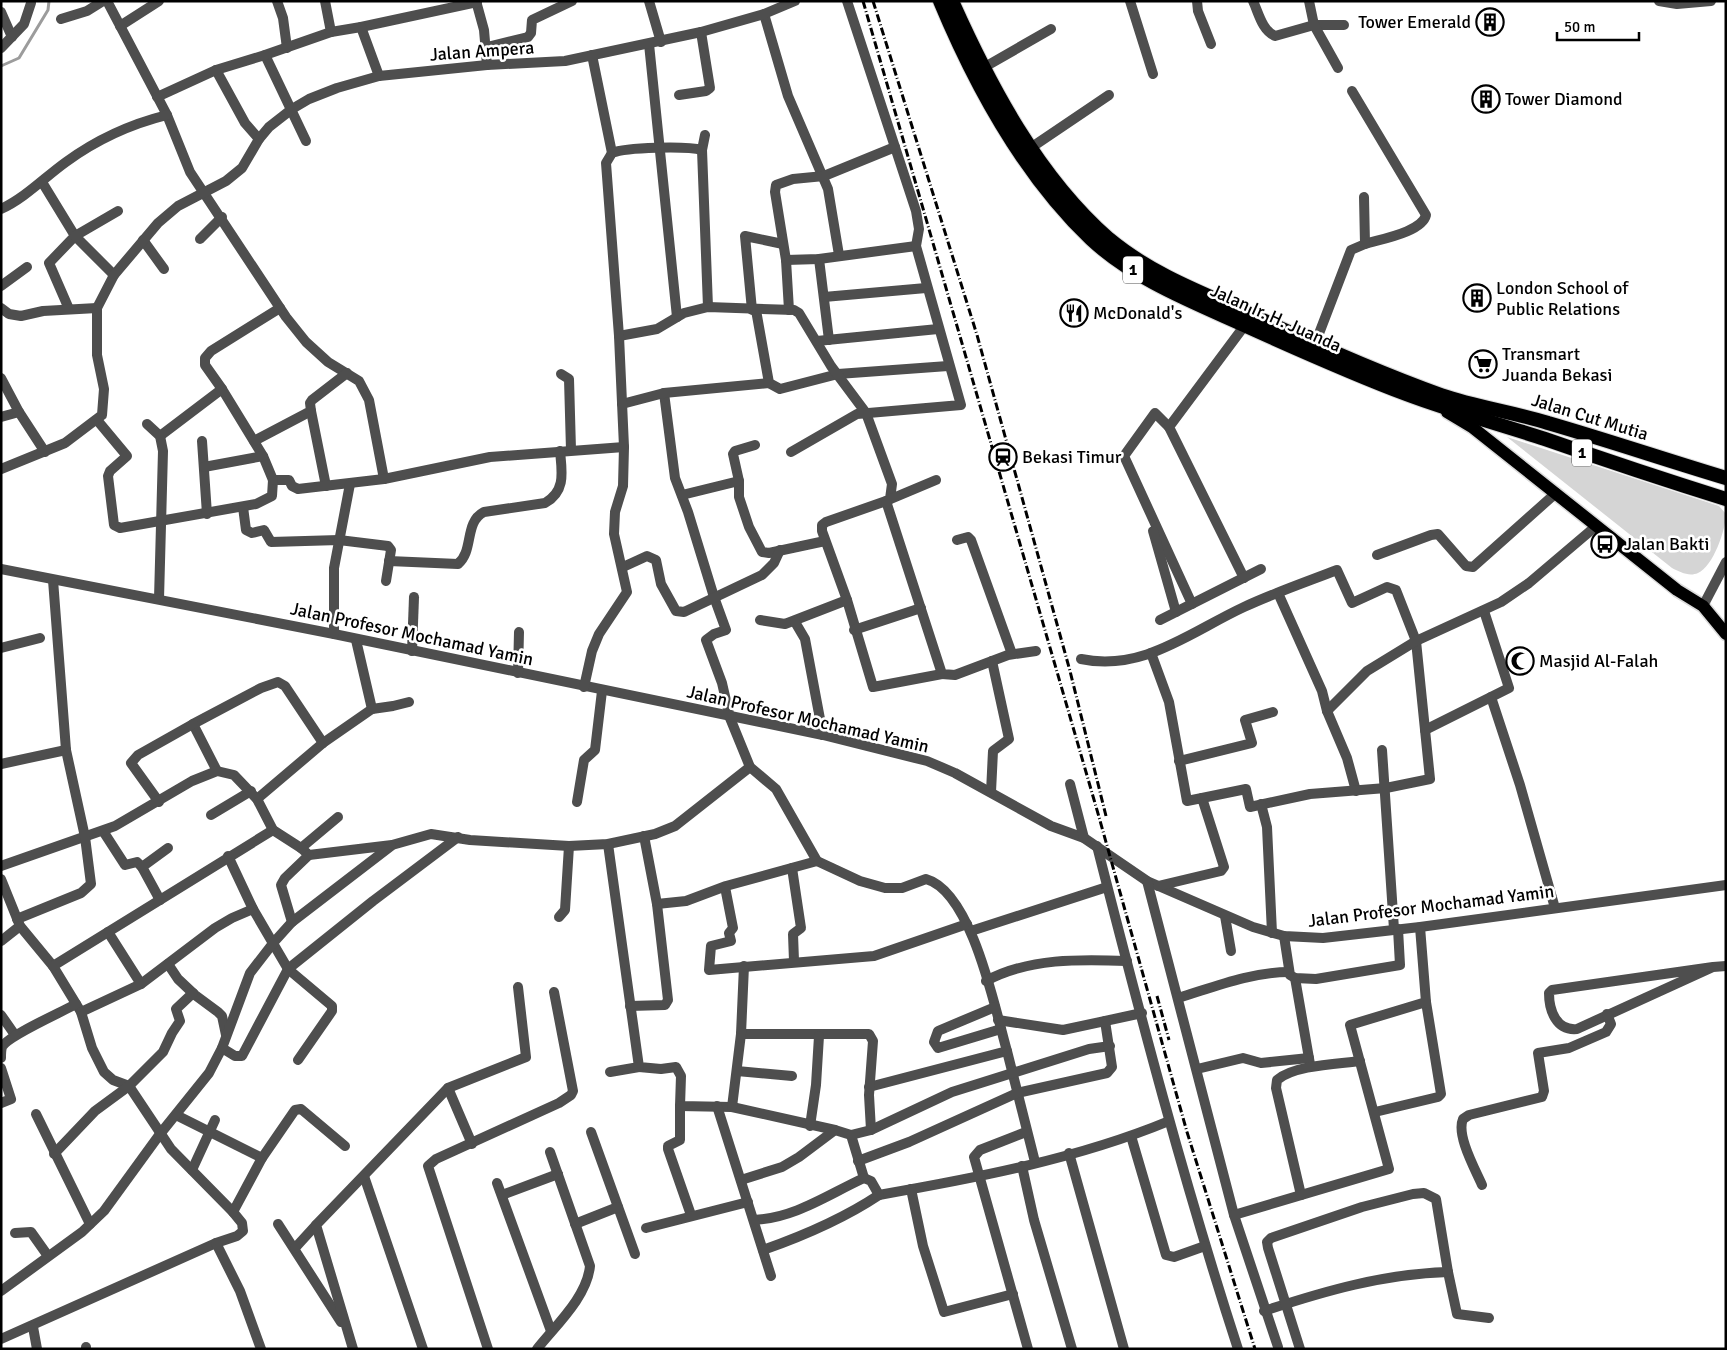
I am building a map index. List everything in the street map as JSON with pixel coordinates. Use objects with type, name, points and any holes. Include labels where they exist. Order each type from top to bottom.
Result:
[{"type":"highway","name":"Jalan Ir. H. Juanda","points":[[940,1],[961,50],[997,116],[1052,194],[1092,239],[1151,274],[1245,325],[1338,367],[1726,499]]},
{"type":"highway","name":"Jalan Ir. H. Juanda","points":[[952,1],[983,68],[1032,147],[1080,211],[1151,274],[1185,287],[1441,401]]},
{"type":"highway","name":"Jalan Cut Mutia","points":[[1441,401],[1548,422],[1726,478]]},
{"type":"main road","points":[[1441,401],[1556,493],[1595,527],[1677,590],[1703,606],[1726,634]]},
{"type":"street","points":[[61,19],[87,11],[102,1]]},
{"type":"street","points":[[107,1],[167,115],[190,172],[205,191],[280,308],[306,342],[328,362],[359,381],[369,400],[384,479]]},
{"type":"street","points":[[120,26],[159,1]]},
{"type":"street","points":[[277,1],[283,18],[287,48]]},
{"type":"street","points":[[325,1],[331,32]]},
{"type":"street","points":[[487,48],[528,37],[531,33],[532,20],[572,1]]},
{"type":"street","points":[[649,1],[661,42]]},
{"type":"street","name":"Jalan Ampera","points":[[97,308],[114,275],[158,223],[178,206],[226,181],[242,168],[269,127],[309,99],[379,76],[487,65],[565,61],[661,42],[764,14],[795,1]]},
{"type":"street","points":[[791,452],[858,414],[961,405],[948,366],[916,246],[919,229],[916,210],[847,1]]},
{"type":"street","points":[[1130,1],[1153,74]]},
{"type":"street","points":[[1197,1],[1198,11],[1211,44]]},
{"type":"street","points":[[1253,1],[1264,27],[1268,33],[1275,36],[1314,25],[1344,25]]},
{"type":"street","points":[[1308,1],[1314,25],[1338,68]]},
{"type":"street","points":[[1659,1],[1676,4],[1710,1]]},
{"type":"street","points":[[157,97],[216,70],[265,56],[331,32],[477,2],[487,48],[487,65]]},
{"type":"street","points":[[1,48],[24,24],[31,3]]},
{"type":"street","points":[[1,12],[12,38]]},
{"type":"street","points":[[764,14],[788,96],[824,176],[828,189],[839,255]]},
{"type":"street","points":[[361,27],[379,76]]},
{"type":"street","points":[[983,68],[1051,29]]},
{"type":"street","points":[[678,95],[706,91],[710,88],[701,32]]},
{"type":"street","points":[[649,44],[676,317]]},
{"type":"street","points":[[592,55],[612,153]]},
{"type":"street","points":[[265,56],[306,142]]},
{"type":"street","points":[[216,70],[245,123],[259,140]]},
{"type":"street","points":[[1315,344],[1351,250],[1413,229],[1423,221],[1426,215],[1352,91]]},
{"type":"street","points":[[1032,147],[1109,96]]},
{"type":"street","points":[[1,209],[42,182],[69,160],[113,134],[145,121],[167,115]]},
{"type":"street","points":[[705,135],[702,150],[708,307]]},
{"type":"street","points":[[788,310],[786,260],[775,192],[776,185],[793,179],[824,176],[895,147]]},
{"type":"street","points":[[584,687],[592,651],[599,634],[626,592],[623,567],[614,534],[615,512],[622,486],[624,447],[619,336],[606,163],[612,153],[622,150],[658,148],[702,150]]},
{"type":"street","points":[[42,182],[75,236],[114,275]]},
{"type":"street","points":[[1364,197],[1365,244]]},
{"type":"street","points":[[69,309],[49,263],[75,236],[118,211]]},
{"type":"street","points":[[200,239],[222,217]]},
{"type":"street","points":[[769,383],[754,310],[744,236],[783,244]]},
{"type":"street","points":[[143,240],[164,269]]},
{"type":"street","points":[[786,260],[819,259],[916,246]]},
{"type":"street","points":[[819,259],[829,340]]},
{"type":"street","points":[[1,286],[27,268]]},
{"type":"street","points":[[824,297],[926,288]]},
{"type":"street","points":[[619,336],[657,329],[676,317],[708,307],[788,310],[799,313],[838,374],[866,413],[892,484],[888,500],[942,674]]},
{"type":"street","points":[[1,470],[65,443],[97,420],[104,410],[104,389],[97,355],[97,308],[69,309],[21,316],[4,314]]},
{"type":"street","points":[[97,420],[127,456],[108,476],[114,525],[120,528],[163,519],[207,514],[267,501],[272,496],[273,480],[263,456],[205,365],[205,358],[211,351],[280,308]]},
{"type":"street","points":[[1169,427],[1245,325]]},
{"type":"street","points":[[817,341],[938,329]]},
{"type":"street","points":[[622,404],[664,393],[769,383],[780,389],[838,374],[948,366]]},
{"type":"street","points":[[326,486],[310,403],[347,373]]},
{"type":"street","points":[[561,374],[569,379],[571,450]]},
{"type":"street","points":[[1,378],[19,412],[45,452]]},
{"type":"street","points":[[160,436],[222,389]]},
{"type":"street","points":[[664,393],[671,461],[675,478],[726,630],[714,634],[706,640],[722,683],[730,718],[750,767],[776,790],[818,860],[860,881],[885,888],[902,888],[926,879],[932,881],[950,897],[969,927],[995,1007],[1014,1074],[1034,1162]]},
{"type":"street","points":[[254,441],[311,411]]},
{"type":"street","points":[[1,417],[19,412]]},
{"type":"street","points":[[1192,604],[1124,456],[1155,413],[1169,427],[1244,578]]},
{"type":"street","points":[[147,424],[160,436],[164,466],[159,599]]},
{"type":"street","points":[[202,441],[207,514]]},
{"type":"street","points":[[755,445],[735,451],[733,454],[739,482],[739,497],[757,544],[765,553],[825,541]]},
{"type":"street","points":[[273,480],[289,480],[294,488],[350,484],[384,479],[490,457],[624,447]]},
{"type":"street","points":[[389,561],[458,564],[463,560],[469,532],[478,515],[484,512],[546,503],[553,499],[563,482],[560,451]]},
{"type":"street","points":[[204,467],[263,456]]},
{"type":"street","points":[[936,480],[822,524],[825,541],[846,600],[873,687],[942,674],[954,674],[1012,654],[1036,651]]},
{"type":"street","points":[[682,495],[739,482]]},
{"type":"street","points":[[334,634],[332,590],[350,484]]},
{"type":"street","points":[[1377,555],[1438,534],[1466,566],[1473,567],[1556,493]]},
{"type":"street","points":[[1145,502],[1176,612]]},
{"type":"street","points":[[242,507],[246,530],[252,533],[264,530],[271,542],[339,540],[388,546],[391,550],[386,581]]},
{"type":"street","points":[[1327,711],[1367,671],[1416,641],[1484,611],[1529,583],[1595,527]]},
{"type":"street","points":[[957,540],[965,537],[970,539],[1012,654]]},
{"type":"street","points":[[623,567],[648,556],[652,558],[658,567],[666,595],[676,611],[690,610],[762,575],[774,563],[780,550]]},
{"type":"street","points":[[1703,606],[1726,562]]},
{"type":"street","name":"Jalan Profesor Mochamad Yamin","points":[[1,570],[334,634],[730,718],[822,735],[934,764],[991,792],[1051,826],[1084,838],[1147,881],[1225,916],[1284,936],[1323,938],[1420,927],[1726,885]]},
{"type":"street","points":[[1160,620],[1261,570]]},
{"type":"street","points":[[1081,659],[1098,663],[1119,662],[1152,654],[1204,626],[1278,593],[1337,570],[1352,603],[1387,588],[1396,590],[1416,641],[1430,779],[1386,788],[1310,794],[1250,806],[1246,789],[1187,801],[1170,702],[1152,654]]},
{"type":"street","points":[[1,941],[19,923],[90,887],[85,837],[66,750],[53,580]]},
{"type":"street","points":[[1278,593],[1303,645],[1327,711],[1348,758],[1356,791]]},
{"type":"street","points":[[412,651],[414,598]]},
{"type":"street","points":[[760,620],[780,625],[795,622],[846,600]]},
{"type":"street","points":[[854,630],[921,608]]},
{"type":"street","points":[[1425,730],[1509,688],[1484,611]]},
{"type":"street","points":[[795,622],[805,639],[822,735]]},
{"type":"street","points":[[518,673],[519,632]]},
{"type":"street","points":[[1,648],[40,638]]},
{"type":"street","points":[[356,640],[372,708]]},
{"type":"street","points":[[991,792],[993,751],[1009,739],[992,661]]},
{"type":"street","points":[[159,802],[131,763],[138,755],[262,688],[278,682],[285,686],[323,743]]},
{"type":"street","points":[[577,802],[584,760],[595,750],[602,691]]},
{"type":"street","points":[[1491,697],[1520,785],[1555,908]]},
{"type":"street","points":[[211,816],[254,795],[372,708],[409,702]]},
{"type":"street","points":[[1179,761],[1252,743],[1245,720],[1273,712]]},
{"type":"street","points":[[193,724],[217,771]]},
{"type":"street","points":[[1,764],[66,750]]},
{"type":"street","points":[[1178,998],[1234,981],[1266,974],[1292,975],[1316,979],[1401,964],[1396,929],[1382,750]]},
{"type":"street","points":[[1,866],[103,831],[159,802],[192,781],[217,771],[234,775],[254,795],[273,830],[305,852],[392,845],[431,834],[470,840],[569,846],[608,844],[667,830],[686,819],[750,767]]},
{"type":"street","points":[[1070,784],[1084,838]]},
{"type":"street","points":[[1158,886],[1220,871],[1224,868],[1202,798]]},
{"type":"street","points":[[1261,804],[1266,827],[1272,933]]},
{"type":"street","points":[[292,922],[281,886],[305,852],[338,817]]},
{"type":"street","points":[[53,966],[228,856],[273,830]]},
{"type":"street","points":[[103,831],[125,865],[137,862],[142,867],[160,900]]},
{"type":"street","points":[[630,1006],[668,1003],[657,904],[644,836]]},
{"type":"street","points":[[222,1048],[238,1057],[244,1053],[288,969],[373,900],[458,837]]},
{"type":"street","points":[[608,844],[639,1067]]},
{"type":"street","points":[[1,1291],[90,1224],[104,1211],[160,1134],[209,1073],[222,1048],[250,973],[274,942],[292,922],[392,845]]},
{"type":"street","points":[[558,916],[565,910],[569,846]]},
{"type":"street","points":[[1097,846],[1169,1122],[1205,1246],[1238,1349]]},
{"type":"street","points":[[142,867],[168,848]]},
{"type":"street","points":[[228,856],[254,909],[288,969],[332,1009],[298,1060]]},
{"type":"street","points":[[657,904],[686,901],[725,887],[818,860]]},
{"type":"street","points":[[792,868],[801,928],[793,934],[794,961]]},
{"type":"street","points":[[1,879],[19,923],[53,966],[79,1008],[92,1048],[104,1072],[117,1082],[128,1086],[160,1134],[242,1224],[242,1233],[216,1243],[33,1327],[1,1339]]},
{"type":"street","points":[[1147,881],[1234,1215],[1264,1311],[1278,1347]]},
{"type":"street","points":[[725,887],[733,928],[729,933],[731,941],[711,946],[708,968],[881,954],[1107,887]]},
{"type":"street","points":[[1,1058],[2,1046],[15,1035],[141,984],[215,928],[232,918],[254,909]]},
{"type":"street","points":[[1225,916],[1231,951]]},
{"type":"street","points":[[1375,1112],[1440,1096],[1441,1087],[1426,1002],[1420,927]]},
{"type":"street","points":[[108,932],[141,984]]},
{"type":"street","points":[[1284,936],[1310,1063]]},
{"type":"street","points":[[986,981],[1012,970],[1052,962],[1128,961]]},
{"type":"street","points":[[168,964],[178,979],[193,994],[222,1016],[226,1036]]},
{"type":"street","points":[[732,1107],[741,1034],[744,966]]},
{"type":"street","points":[[1713,967],[1607,1014],[1583,1027],[1567,1029],[1559,1023],[1551,1011],[1548,993],[1552,990],[1713,967],[1726,966]]},
{"type":"street","points":[[295,1248],[448,1088],[526,1057],[518,987]]},
{"type":"street","points":[[488,1349],[428,1169],[436,1160],[559,1103],[571,1095],[573,1091],[554,992]]},
{"type":"street","points":[[54,1154],[95,1111],[128,1086],[162,1052],[180,1021],[176,1009],[193,994]]},
{"type":"street","points":[[1234,1215],[1388,1171],[1390,1167],[1350,1025],[1426,1002]]},
{"type":"street","points":[[995,1007],[938,1031],[934,1042],[938,1048],[999,1024],[1063,1030],[1142,1013]]},
{"type":"street","points":[[1482,1185],[1464,1141],[1461,1126],[1463,1119],[1469,1115],[1542,1097],[1544,1091],[1538,1053],[1569,1048],[1606,1032],[1611,1024],[1607,1014]]},
{"type":"street","points":[[1,1015],[15,1035]]},
{"type":"street","points":[[858,1161],[909,1142],[1017,1093],[1107,1073],[1112,1068],[1105,1021]]},
{"type":"street","points":[[741,1034],[819,1036],[866,1034],[871,1036],[873,1041],[869,1087],[871,1130]]},
{"type":"street","points":[[810,1126],[816,1085],[819,1036]]},
{"type":"street","points":[[680,1106],[732,1107],[851,1135],[871,1130],[952,1092],[1089,1049],[1110,1046]]},
{"type":"street","points":[[869,1087],[1007,1051]]},
{"type":"street","points":[[1196,1069],[1243,1058],[1261,1063],[1360,1061]]},
{"type":"street","points":[[1301,1195],[1276,1084],[1281,1077],[1310,1063]]},
{"type":"street","points":[[610,1072],[639,1067],[677,1069],[681,1076],[680,1140],[668,1146],[668,1149],[691,1216]]},
{"type":"street","points":[[1,1068],[11,1099],[1,1104]]},
{"type":"street","points":[[737,1070],[792,1076]]},
{"type":"street","points":[[448,1088],[472,1144]]},
{"type":"street","points":[[717,1106],[771,1276]]},
{"type":"street","points":[[233,1212],[262,1158],[298,1108],[345,1146]]},
{"type":"street","points":[[36,1114],[90,1224]]},
{"type":"street","points":[[176,1115],[262,1158]]},
{"type":"street","points":[[192,1170],[215,1120]]},
{"type":"street","points":[[762,1250],[796,1238],[834,1221],[879,1195],[1022,1166],[1131,1136],[1169,1122]]},
{"type":"street","points":[[741,1180],[782,1167],[835,1130]]},
{"type":"street","points":[[591,1132],[635,1254]]},
{"type":"street","points":[[1026,1132],[976,1154],[974,1157],[1028,1349]]},
{"type":"street","points":[[851,1135],[864,1178],[871,1182],[879,1195]]},
{"type":"street","points":[[1131,1136],[1165,1253],[1172,1257],[1205,1246]]},
{"type":"street","points":[[537,1349],[578,1296],[589,1276],[590,1266],[550,1152]]},
{"type":"street","points":[[1069,1153],[1124,1349]]},
{"type":"street","points":[[1022,1166],[1034,1220],[1072,1349]]},
{"type":"street","points":[[502,1196],[558,1174]]},
{"type":"street","points":[[364,1176],[423,1349]]},
{"type":"street","points":[[754,1220],[774,1219],[791,1214],[864,1178]]},
{"type":"street","points":[[497,1183],[551,1331]]},
{"type":"street","points":[[911,1189],[923,1246],[944,1312],[1013,1294]]},
{"type":"street","points":[[1300,1349],[1268,1248],[1270,1239],[1362,1207],[1419,1193],[1436,1199],[1456,1314],[1489,1318]]},
{"type":"street","points":[[646,1228],[748,1202]]},
{"type":"street","points":[[575,1224],[618,1207]]},
{"type":"street","points":[[278,1224],[348,1334]]},
{"type":"street","points":[[316,1225],[353,1349]]},
{"type":"street","points":[[16,1233],[31,1232],[48,1256]]},
{"type":"street","points":[[216,1243],[240,1291],[261,1349]]},
{"type":"street","points":[[1264,1311],[1363,1281],[1407,1274],[1448,1272]]},
{"type":"street","points":[[33,1327],[37,1349]]},
{"type":"shaded area","points":[[1507,437],[1719,506],[1726,514],[1725,521],[1718,547],[1709,563],[1704,569],[1695,574],[1685,574],[1672,568]]},
{"type":"waterway","points":[[1,66],[19,58],[48,10],[49,1]]},
{"type":"railway","points":[[863,1],[1099,817],[1187,1132],[1255,1349]]},
{"type":"railway","points":[[873,1],[977,335],[1070,671],[1106,816]]},
{"type":"railway","points":[[1157,996],[1169,1040]]},
{"type":"place","name":"Tower Emerald","points":[[1490,22]]},
{"type":"place","name":"Tower Diamond","points":[[1486,99]]},
{"type":"place","name":"London School of Public Relations","points":[[1477,298]]},
{"type":"place","name":"McDonald's","points":[[1074,313]]},
{"type":"place","name":"Transmart Juanda Bekasi","points":[[1483,364]]},
{"type":"place","name":"Bekasi Timur","points":[[1003,457]]},
{"type":"place","name":"Jalan Bakti","points":[[1605,544]]},
{"type":"place","name":"Masjid Al-Falah","points":[[1520,661]]}]
